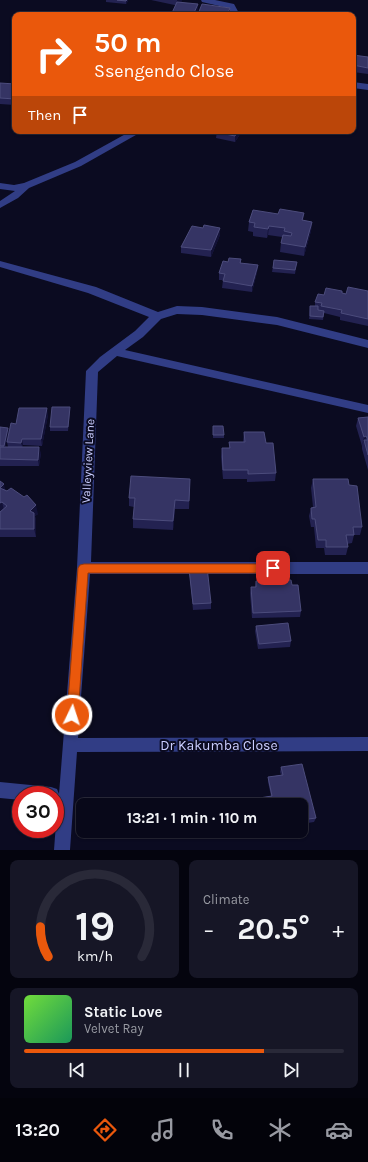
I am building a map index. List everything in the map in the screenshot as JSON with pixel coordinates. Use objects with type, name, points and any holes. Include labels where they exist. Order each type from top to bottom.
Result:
[{"type":"street","points":[[206,0],[232,6],[235,12]]},
{"type":"street","points":[[356,86],[368,88]]},
{"type":"street","points":[[0,186],[14,188],[26,186],[78,164],[133,134]]},
{"type":"street","points":[[0,205],[15,196],[26,186]]},
{"type":"street","points":[[0,264],[92,290],[157,316]]},
{"type":"street","name":"Valleyview Lane","points":[[60,786],[70,745],[84,568],[92,371],[104,360],[139,334],[157,316],[177,310],[189,310],[278,321],[368,344]]},
{"type":"street","points":[[116,352],[368,409]]},
{"type":"street","points":[[84,568],[368,568]]},
{"type":"street","name":"Dr Kakumba Close","points":[[70,745],[368,744]]},
{"type":"street","points":[[0,790],[12,791]]},
{"type":"street","name":"Valleyview Lane","points":[[61,838],[62,850]]},
{"type":"building","points":[[177,2],[198,4],[194,12],[172,12]]},
{"type":"building","points":[[202,4],[230,8],[228,12],[199,12]]},
{"type":"building","points":[[356,55],[368,57],[368,68],[356,66]]},
{"type":"building","points":[[0,83],[12,84],[12,99],[0,98]]},
{"type":"building","points":[[226,134],[236,134],[235,136]]},
{"type":"building","points":[[280,209],[304,213],[302,220],[312,222],[305,247],[281,243],[283,235],[291,236],[292,233],[284,231],[285,228],[269,226],[268,229],[254,227],[255,223],[249,222],[253,210],[278,214]]},
{"type":"building","points":[[204,225],[220,228],[211,250],[181,247],[192,226],[203,228]]},
{"type":"building","points":[[229,258],[241,259],[240,263],[258,265],[252,286],[223,281],[225,274],[219,273],[223,261],[228,262]]},
{"type":"building","points":[[274,260],[297,262],[295,270],[273,268]]},
{"type":"building","points":[[348,287],[368,291],[368,319],[341,313],[342,310],[321,306],[322,303],[315,302],[318,294],[324,295],[326,288],[342,291],[342,293],[346,294]]},
{"type":"building","points":[[310,306],[318,306],[318,310],[324,311],[323,317],[310,316]]},
{"type":"building","points":[[52,407],[70,407],[68,427],[50,427]]},
{"type":"building","points":[[19,408],[47,408],[41,439],[22,439],[21,443],[7,442],[11,423],[16,424]]},
{"type":"building","points":[[368,417],[368,440],[366,436],[364,437],[358,418]]},
{"type":"building","points":[[213,426],[223,426],[224,435],[213,435]]},
{"type":"building","points":[[0,427],[8,428],[4,446],[0,446]]},
{"type":"building","points":[[244,432],[264,432],[266,443],[273,443],[276,473],[248,474],[248,470],[223,470],[222,448],[230,448],[229,442],[245,442]]},
{"type":"building","points":[[364,440],[368,440],[368,455]]},
{"type":"building","points":[[0,447],[39,447],[38,460],[0,459]]},
{"type":"building","points":[[131,476],[190,479],[189,501],[175,500],[173,521],[133,519],[135,498],[129,498]]},
{"type":"building","points":[[313,479],[348,479],[349,485],[357,486],[362,527],[353,527],[354,535],[346,535],[348,547],[326,547],[326,540],[318,540],[315,519],[312,519],[311,508],[316,507]]},
{"type":"building","points":[[0,481],[4,484],[0,488]]},
{"type":"building","points":[[0,488],[7,491],[11,488],[24,497],[27,495],[36,505],[30,511],[34,513],[34,529],[0,529],[0,512],[7,506],[2,502],[0,503]]},
{"type":"building","points":[[207,567],[211,603],[193,604],[189,569]]},
{"type":"building","points":[[291,580],[292,585],[298,585],[301,611],[253,613],[251,587],[256,587],[256,581]]},
{"type":"building","points":[[288,623],[291,641],[259,644],[256,626]]},
{"type":"building","points":[[302,764],[316,818],[308,819],[308,798],[259,798],[272,796],[268,777],[283,775],[281,767]]},
{"type":"route","points":[[72,715],[84,568],[273,568]]}]
